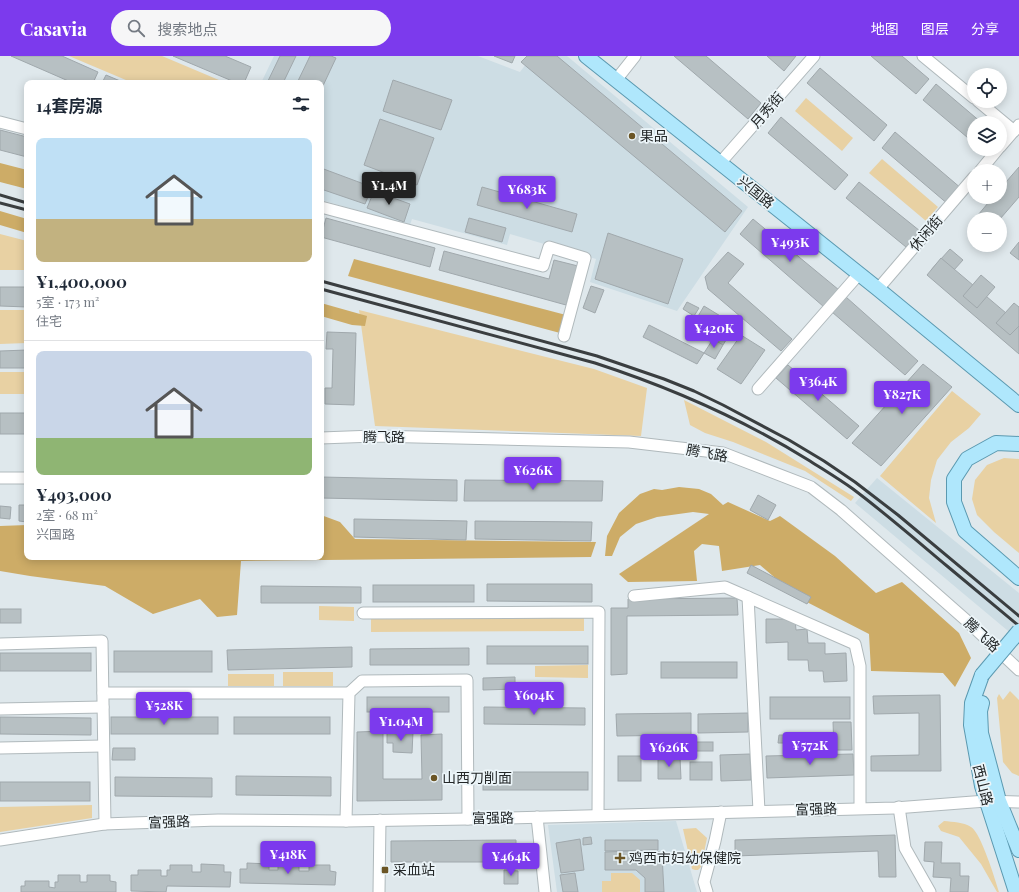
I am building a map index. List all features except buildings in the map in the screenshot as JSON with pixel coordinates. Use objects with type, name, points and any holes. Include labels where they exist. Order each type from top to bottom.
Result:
[{"type":"main road","name":"兴国路","points":[[586,56],[878,289],[1019,405]]},
{"type":"main road","points":[[1019,444],[996,443],[967,459],[954,479],[954,502],[965,531],[1019,578]]},
{"type":"main road","points":[[985,678],[1019,631]]},
{"type":"main road","points":[[985,678],[1019,642]]},
{"type":"main road","name":"西山路","points":[[985,678],[972,703],[971,725],[982,786],[993,801],[1019,850]]},
{"type":"main road","name":"西山路","points":[[993,801],[1017,890]]},
{"type":"street","points":[[616,80],[635,56]]},
{"type":"street","name":"月秀街","points":[[720,163],[814,56]]},
{"type":"street","points":[[923,56],[967,92]]},
{"type":"street","points":[[988,108],[1017,128],[1007,139]]},
{"type":"street","points":[[0,122],[24,128]]},
{"type":"street","points":[[986,164],[992,156]]},
{"type":"street","name":"休闲街","points":[[878,289],[967,186]]},
{"type":"street","points":[[324,208],[543,266],[549,247],[585,258],[564,336]]},
{"type":"street","points":[[758,389],[859,274]]},
{"type":"street","name":"腾飞路","points":[[324,438],[374,436],[629,442],[723,453],[811,487],[840,510],[961,616],[1019,670]]},
{"type":"street","points":[[0,478],[24,478]]},
{"type":"street","points":[[634,596],[725,587],[855,644],[860,666],[860,808]]},
{"type":"street","points":[[748,597],[759,811]]},
{"type":"street","points":[[363,613],[599,612],[598,815]]},
{"type":"street","points":[[0,644],[102,641],[105,824]]},
{"type":"street","points":[[103,693],[349,693],[362,681],[467,680],[468,819]]},
{"type":"street","points":[[346,821],[349,693]]},
{"type":"street","points":[[0,709],[103,707]]},
{"type":"street","points":[[0,748],[104,746]]},
{"type":"street","name":"富强路","points":[[0,840],[105,824],[218,820],[346,821],[468,819],[899,807],[993,801],[1019,802]]},
{"type":"street","points":[[899,807],[905,848],[930,892]]},
{"type":"street","points":[[707,892],[704,882],[721,812]]},
{"type":"street","points":[[536,817],[546,892]]},
{"type":"street","points":[[379,892],[380,820]]},
{"type":"shaded area","points":[[69,56],[162,56],[219,80],[126,80]]},
{"type":"shaded area","points":[[274,56],[478,56],[520,72],[532,56],[567,56],[748,207],[677,311],[590,282],[596,259],[510,234],[507,245],[412,219],[410,225],[324,201],[324,80],[262,80]]},
{"type":"shaded area","points":[[806,98],[853,138],[842,151],[795,111]]},
{"type":"shaded area","points":[[882,159],[938,207],[926,221],[869,173]]},
{"type":"shaded area","points":[[0,163],[24,169],[24,188],[0,182]]},
{"type":"shaded area","points":[[0,211],[24,218],[24,232],[0,225]]},
{"type":"shaded area","points":[[0,234],[24,240],[24,270],[0,270]]},
{"type":"shaded area","points":[[354,259],[566,315],[560,333],[348,276]]},
{"type":"shaded area","points":[[324,304],[367,316],[365,326],[352,325],[324,317]]},
{"type":"shaded area","points":[[0,310],[24,310],[24,343],[0,344]]},
{"type":"shaded area","points":[[359,310],[594,369],[647,388],[641,436],[375,426]]},
{"type":"shaded area","points":[[0,372],[24,372],[24,394],[0,394]]},
{"type":"shaded area","points":[[952,391],[981,414],[969,428],[951,442],[937,460],[931,480],[929,498],[936,523],[880,476]]},
{"type":"shaded area","points":[[684,400],[766,442],[854,497],[851,501],[805,471],[733,442],[705,433],[690,425]]},
{"type":"shaded area","points":[[1004,458],[1019,459],[1019,553],[994,532],[977,515],[972,499],[975,480],[987,465]]},
{"type":"shaded area","points":[[877,478],[1019,593],[1019,640],[855,503]]},
{"type":"shaded area","points":[[679,487],[699,489],[711,494],[723,505],[728,502],[770,521],[780,516],[835,556],[876,593],[902,582],[959,633],[971,658],[955,687],[943,673],[871,671],[869,634],[799,598],[760,565],[722,571],[719,546],[702,544],[694,551],[697,581],[628,582],[619,574],[709,514],[693,512],[657,517],[636,524],[620,537],[612,556],[605,556],[607,536],[619,513],[640,494],[654,489],[662,490]]},
{"type":"shaded area","points":[[324,516],[340,522],[355,539],[596,542],[591,557],[241,561],[237,615],[217,617],[200,599],[153,614],[105,586],[0,571],[0,526],[24,525],[24,560],[324,560]]},
{"type":"shaded area","points":[[319,606],[354,607],[354,621],[319,620]]},
{"type":"shaded area","points":[[371,616],[584,616],[584,631],[371,632]]},
{"type":"shaded area","points":[[588,665],[588,678],[535,677],[535,666]]},
{"type":"shaded area","points":[[283,672],[333,672],[333,686],[283,686]]},
{"type":"shaded area","points":[[228,674],[274,674],[274,686],[228,686]]},
{"type":"shaded area","points":[[1010,691],[1019,700],[1019,776],[1012,773],[1003,762],[997,698],[999,694],[1003,700]]},
{"type":"shaded area","points":[[92,805],[92,818],[0,832],[0,807]]},
{"type":"shaded area","name":"鸡西市妇幼保健院","points":[[676,821],[697,892],[557,892],[548,825]]},
{"type":"shaded area","points":[[944,821],[965,824],[975,831],[987,857],[999,892],[997,892],[981,864],[959,837],[941,831],[938,826]]},
{"type":"shaded area","points":[[696,828],[707,838],[701,867],[698,870],[692,869],[683,829]]},
{"type":"shaded area","points":[[611,873],[632,873],[640,880],[640,892],[602,892],[602,881],[611,881]]},
{"type":"railway","points":[[0,195],[24,202]]},
{"type":"railway","points":[[0,203],[24,209]]},
{"type":"railway","points":[[324,282],[597,356],[694,391],[789,440],[855,482],[898,515],[1019,616]]},
{"type":"railway","points":[[324,290],[595,363],[706,405],[784,445],[853,489],[889,517],[1019,626]]},
{"type":"place","name":"果品","points":[[632,136]]},
{"type":"place","name":"山西刀削面","points":[[434,778]]},
{"type":"place","name":"鸡西市妇幼保健院","points":[[620,858]]},
{"type":"place","name":"采血站","points":[[385,870]]}]
